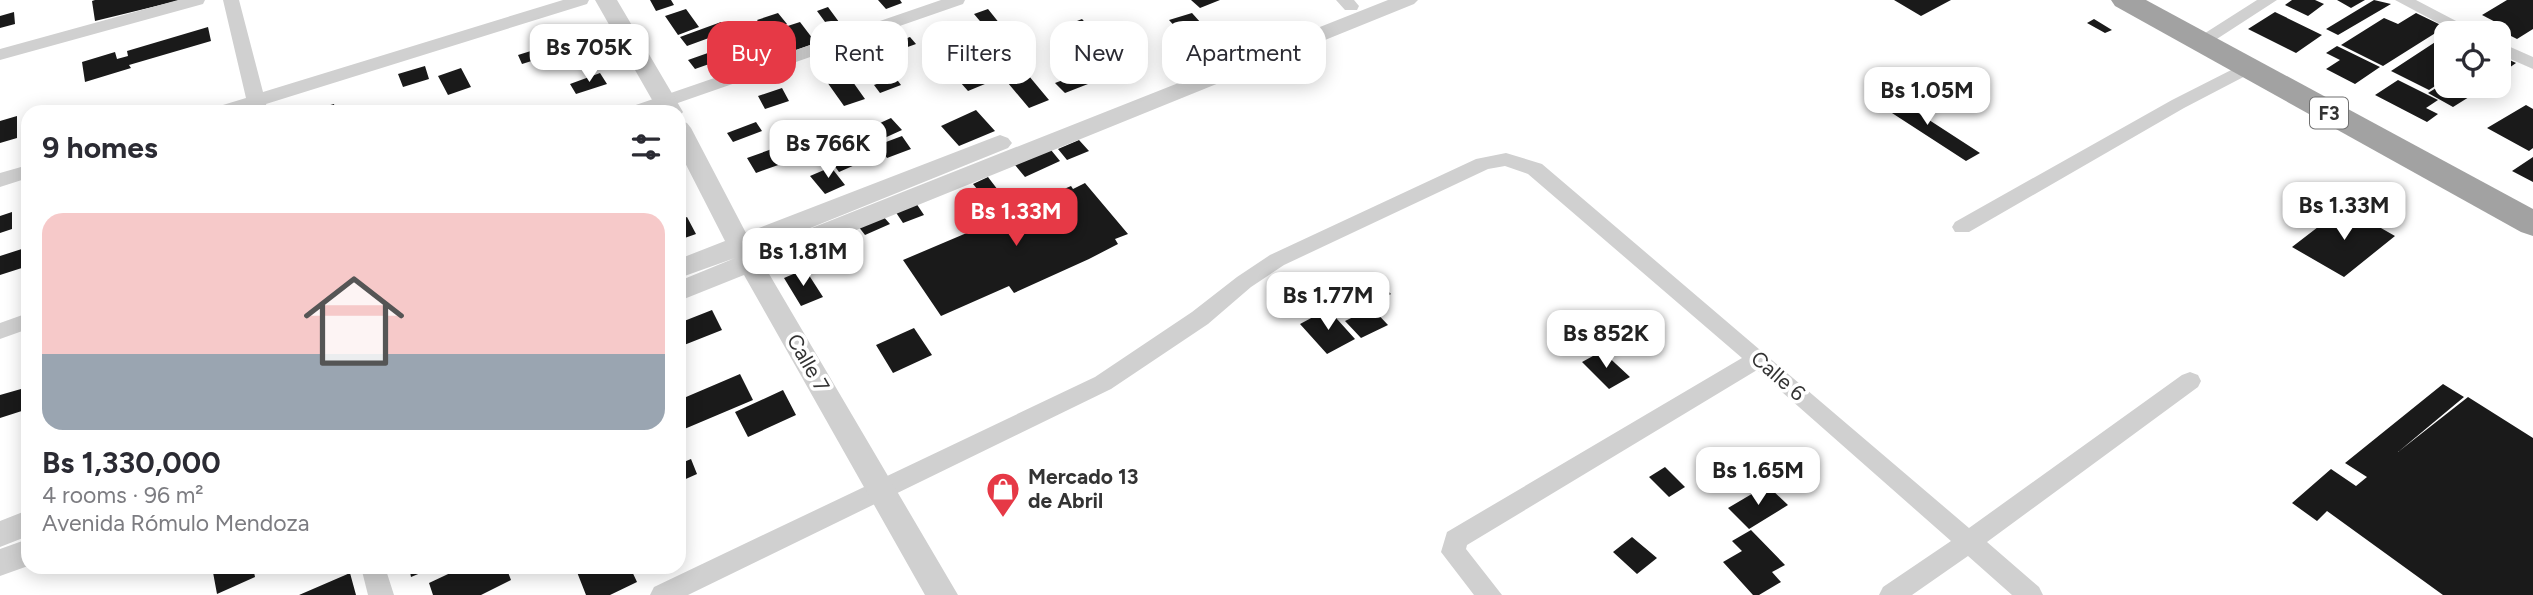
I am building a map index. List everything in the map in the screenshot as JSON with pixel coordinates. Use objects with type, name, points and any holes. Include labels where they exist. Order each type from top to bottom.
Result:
[{"type":"highway","name":"F3","points":[[2125,0],[2533,224]]},
{"type":"street","points":[[0,55],[197,0]]},
{"type":"street","points":[[231,0],[258,105]]},
{"type":"street","points":[[261,105],[581,0]]},
{"type":"street","points":[[606,0],[667,105]]},
{"type":"street","points":[[673,105],[957,0]]},
{"type":"street","points":[[686,267],[745,254],[1407,0]]},
{"type":"street","points":[[2200,42],[2269,0]]},
{"type":"street","points":[[2403,0],[2446,21]]},
{"type":"street","points":[[686,287],[745,254],[1354,2]]},
{"type":"street","points":[[2511,53],[2533,64]]},
{"type":"street","points":[[1962,227],[2167,110],[2247,68]]},
{"type":"street","name":"Calle 7","points":[[686,141],[745,254],[942,595]]},
{"type":"street","name":"Calle 6","points":[[881,490],[1102,383],[1200,318],[1244,282],[1277,260],[1483,164],[1507,159],[1535,169],[2029,595]]},
{"type":"street","points":[[0,180],[21,173]]},
{"type":"street","points":[[0,331],[21,324]]},
{"type":"street","points":[[1489,595],[1453,552],[1456,539],[1758,359]]},
{"type":"street","points":[[1892,595],[2190,381]]},
{"type":"street","points":[[663,595],[881,490]]},
{"type":"street","points":[[0,534],[21,526]]},
{"type":"street","points":[[0,563],[21,555]]},
{"type":"street","points":[[375,574],[381,595]]},
{"type":"building","points":[[95,0],[181,0],[95,21],[92,1]]},
{"type":"building","points":[[650,0],[671,0],[674,5],[656,11]]},
{"type":"building","points":[[878,0],[900,0],[902,3],[886,9]]},
{"type":"building","points":[[1191,0],[1220,0],[1200,8]]},
{"type":"building","points":[[1894,0],[1951,0],[1921,16]]},
{"type":"building","points":[[2292,0],[2315,0],[2324,4],[2308,16],[2285,5]]},
{"type":"building","points":[[2337,0],[2365,0],[2351,8]]},
{"type":"building","points":[[2374,0],[2391,4],[2338,35],[2326,29]]},
{"type":"building","points":[[2507,0],[2533,0],[2533,29],[2517,39],[2511,36],[2511,21],[2494,21],[2482,15]]},
{"type":"building","points":[[828,7],[838,21],[824,21],[817,11]]},
{"type":"building","points":[[686,9],[699,27],[678,35],[665,16]]},
{"type":"building","points":[[988,9],[998,21],[980,21],[974,14]]},
{"type":"building","points":[[14,12],[15,24],[0,28],[0,16]]},
{"type":"building","points":[[2275,12],[2322,35],[2296,53],[2248,29]]},
{"type":"building","points":[[778,13],[785,21],[758,21]]},
{"type":"building","points":[[1192,13],[1199,21],[1170,21]]},
{"type":"building","points":[[2416,13],[2434,22],[2434,34],[2383,66],[2341,45],[2384,18],[2398,24]]},
{"type":"building","points":[[2094,19],[2112,30],[2105,33],[2087,23]]},
{"type":"building","points":[[800,22],[810,35],[810,45],[796,50],[796,23]]},
{"type":"building","points":[[208,27],[211,41],[129,65],[131,68],[85,82],[82,62],[115,52],[117,59],[128,56],[127,51]]},
{"type":"building","points":[[707,27],[707,39],[687,46],[680,37]]},
{"type":"building","points":[[910,37],[916,44],[908,47]]},
{"type":"building","points":[[2434,43],[2434,87],[2429,90],[2391,71]]},
{"type":"building","points":[[550,45],[554,54],[522,64],[518,55]]},
{"type":"building","points":[[2337,46],[2380,67],[2355,84],[2326,69],[2340,60],[2326,53]]},
{"type":"building","points":[[603,50],[610,63],[587,71],[580,57]]},
{"type":"building","points":[[707,53],[707,65],[695,69],[688,60]]},
{"type":"building","points":[[425,66],[429,79],[403,87],[398,74]]},
{"type":"building","points":[[461,68],[471,87],[448,95],[438,76]]},
{"type":"building","points":[[600,73],[607,84],[576,94],[570,84]]},
{"type":"building","points":[[2398,80],[2438,100],[2426,108],[2438,114],[2427,122],[2375,95]]},
{"type":"building","points":[[828,84],[854,84],[865,99],[844,106]]},
{"type":"building","points":[[900,84],[901,85],[880,93],[874,85]]},
{"type":"building","points":[[962,84],[985,84],[968,91]]},
{"type":"building","points":[[1009,84],[1036,84],[1049,100],[1029,108]]},
{"type":"building","points":[[1056,84],[1088,84],[1065,93]]},
{"type":"building","points":[[782,88],[789,101],[765,109],[758,96]]},
{"type":"building","points":[[1889,94],[1980,153],[1966,161],[1875,102]]},
{"type":"building","points":[[2437,98],[2467,98],[2453,107]]},
{"type":"building","points":[[2526,105],[2533,109],[2533,148],[2529,151],[2487,128]]},
{"type":"building","points":[[976,110],[995,131],[959,146],[941,126]]},
{"type":"building","points":[[17,116],[17,138],[0,143],[0,121]]},
{"type":"building","points":[[891,118],[902,130],[880,140],[869,128]]},
{"type":"building","points":[[756,122],[762,131],[733,142],[727,133]]},
{"type":"building","points":[[902,136],[911,149],[887,158],[878,145]]},
{"type":"building","points":[[1079,140],[1089,151],[1067,160],[1058,149]]},
{"type":"building","points":[[853,147],[864,161],[839,172],[828,157]]},
{"type":"building","points":[[772,149],[781,164],[756,173],[747,158]]},
{"type":"building","points":[[1051,150],[1060,161],[1025,177],[1015,165]]},
{"type":"building","points":[[2533,157],[2533,182],[2512,171]]},
{"type":"building","points":[[831,167],[845,185],[825,194],[810,176]]},
{"type":"building","points":[[988,177],[1001,194],[986,200],[973,184]]},
{"type":"building","points":[[1085,183],[1128,234],[1115,239],[1118,244],[1014,293],[1009,286],[941,316],[903,260],[969,232],[963,224],[1036,194],[1041,199]]},
{"type":"building","points":[[916,203],[924,215],[903,223],[895,211]]},
{"type":"building","points":[[2344,207],[2395,236],[2344,277],[2292,247]]},
{"type":"building","points":[[12,212],[12,229],[0,233],[0,216]]},
{"type":"building","points":[[882,215],[890,224],[865,235],[858,226]]},
{"type":"building","points":[[686,217],[696,234],[686,238]]},
{"type":"building","points":[[853,229],[862,241],[849,248],[839,236]]},
{"type":"building","points":[[21,249],[21,268],[0,275],[0,256]]},
{"type":"building","points":[[805,269],[823,297],[801,306],[784,278]]},
{"type":"building","points":[[1380,283],[1391,294],[1347,317],[1337,306]]},
{"type":"building","points":[[1372,308],[1388,325],[1361,338],[1345,321]]},
{"type":"building","points":[[1328,309],[1355,339],[1327,354],[1300,324]]},
{"type":"building","points":[[712,310],[722,330],[686,344],[686,320]]},
{"type":"building","points":[[914,328],[932,355],[893,373],[876,345]]},
{"type":"building","points":[[1602,351],[1630,377],[1609,389],[1582,362]]},
{"type":"building","points":[[740,374],[753,400],[686,428],[686,397]]},
{"type":"building","points":[[2443,384],[2464,397],[2398,452],[2468,397],[2533,438],[2533,595],[2443,595],[2327,511],[2317,521],[2292,503],[2331,469],[2356,486],[2367,477],[2345,463]]},
{"type":"building","points":[[21,389],[21,411],[0,418],[0,395]]},
{"type":"building","points":[[783,390],[796,415],[748,437],[735,412]]},
{"type":"building","points":[[691,459],[697,474],[686,479],[686,461]]},
{"type":"building","points":[[1665,467],[1685,487],[1669,497],[1649,477]]},
{"type":"building","points":[[1767,485],[1788,505],[1749,529],[1728,508]]},
{"type":"building","points":[[1751,530],[1785,565],[1772,572],[1781,582],[1759,595],[1753,595],[1723,562],[1742,551],[1732,541]]},
{"type":"building","points":[[1632,537],[1657,558],[1637,574],[1613,552]]},
{"type":"building","points":[[213,574],[254,574],[255,577],[217,594]]},
{"type":"building","points":[[350,574],[356,595],[299,595]]},
{"type":"building","points":[[448,574],[509,574],[511,580],[481,595],[433,595],[429,583]]},
{"type":"building","points":[[578,574],[633,574],[637,582],[610,595],[586,595]]},
{"type":"place","name":"Mercado 13 de Abril","points":[[1003,519]]}]
